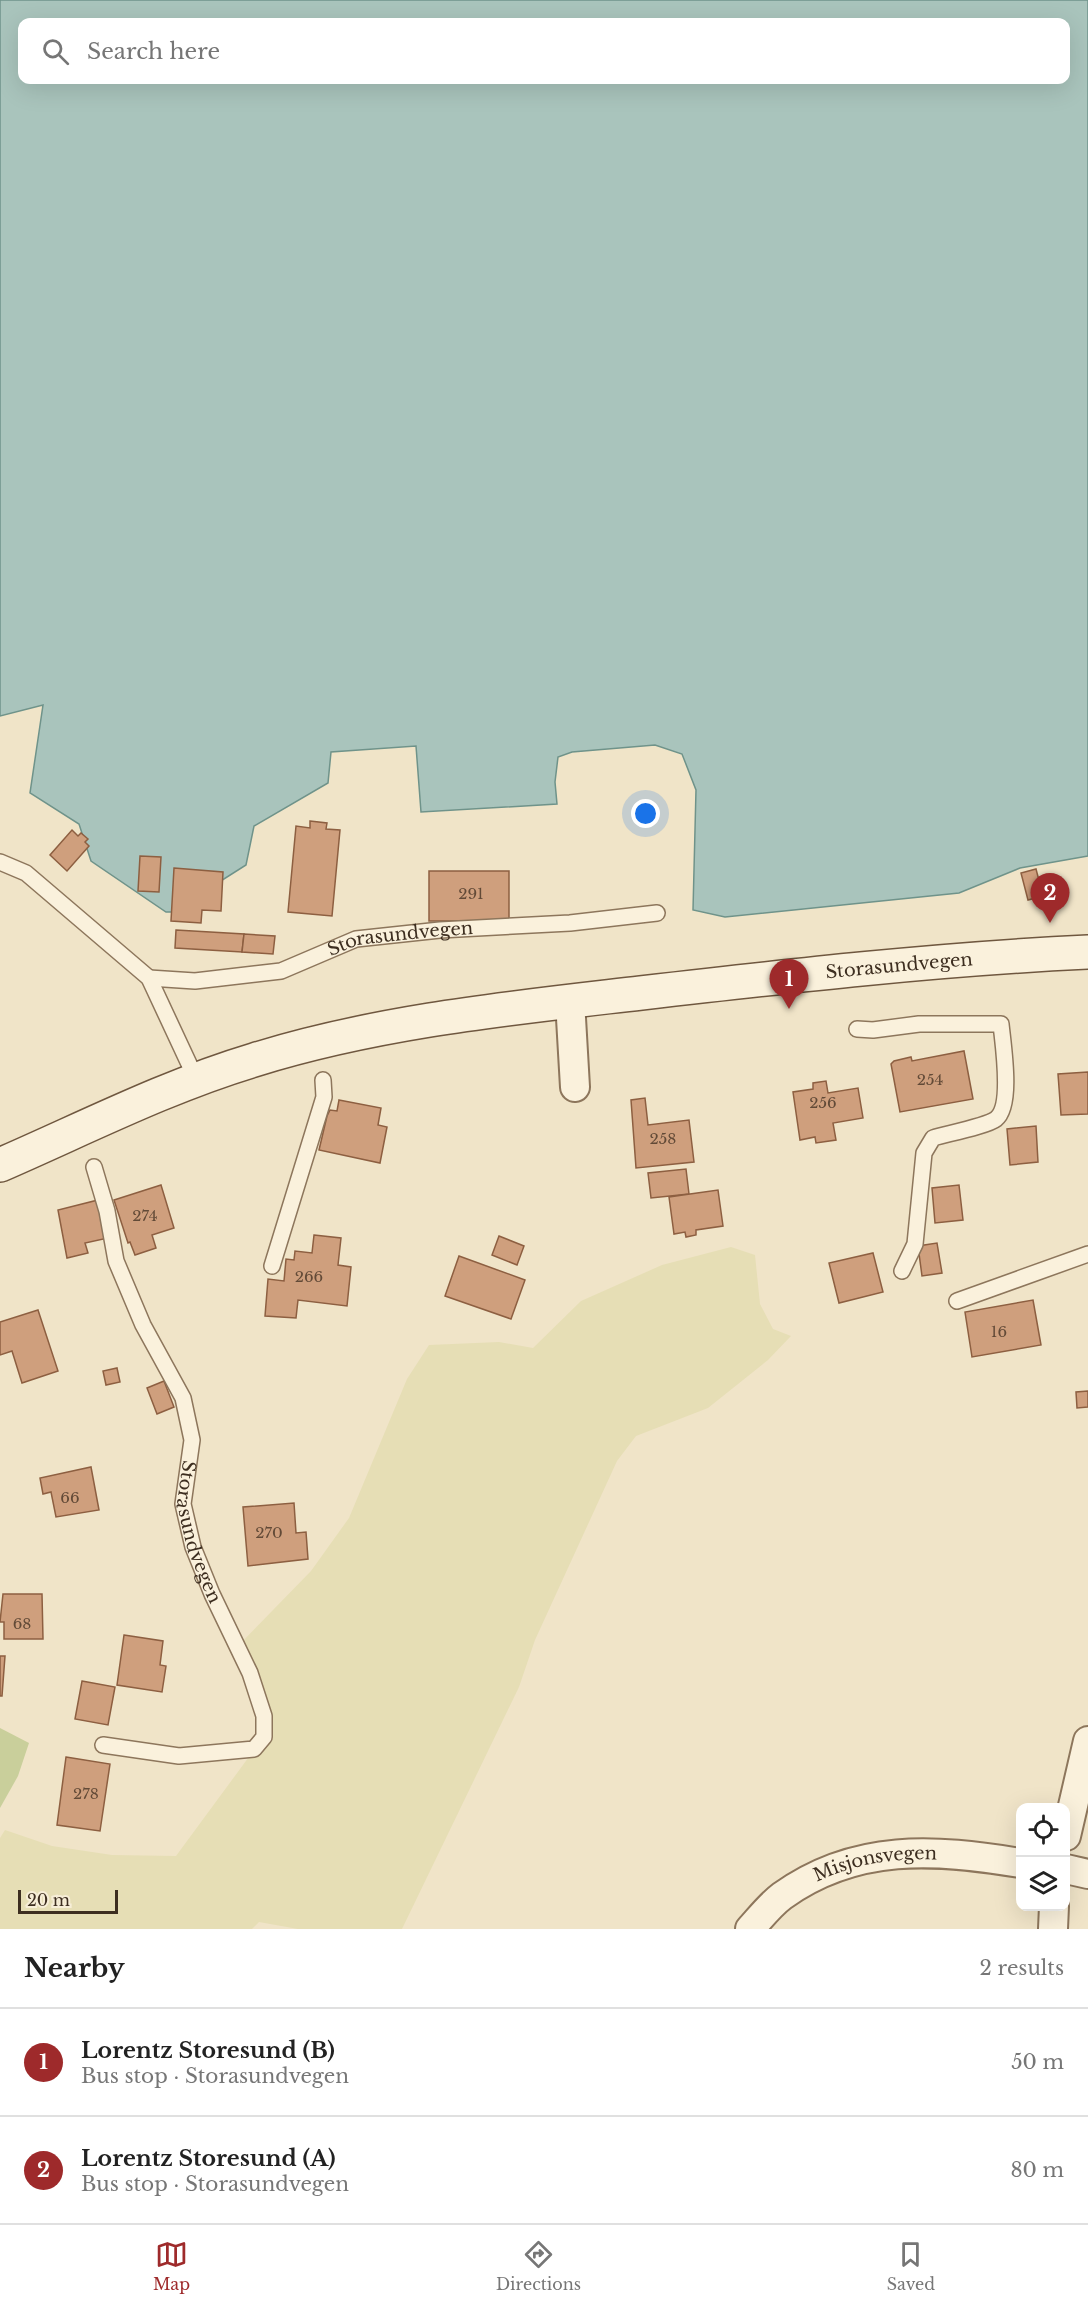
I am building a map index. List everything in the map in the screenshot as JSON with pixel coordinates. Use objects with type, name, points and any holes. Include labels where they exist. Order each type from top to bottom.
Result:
[{"type":"main road","name":"Storasundvegen","points":[[0,1166],[197,1081],[254,1060],[352,1035],[570,1001],[889,966],[1088,952]]},
{"type":"street","points":[[570,1001],[575,1087]]},
{"type":"street","points":[[1070,1815],[1088,1741]]},
{"type":"street","name":"Misjonsvegen","points":[[750,1929],[780,1897],[817,1874],[855,1859],[926,1852],[1016,1863]]},
{"type":"street","points":[[1070,1870],[1088,1874]]},
{"type":"street","points":[[1053,1929],[1054,1911]]},
{"type":"lane","points":[[0,862],[26,873],[149,978],[197,1081]]},
{"type":"lane","name":"Storasundvegen","points":[[149,978],[195,981],[281,971],[356,939],[440,930],[570,923],[657,913]]},
{"type":"lane","points":[[857,1029],[873,1030],[919,1024],[1001,1024],[1005,1071],[1003,1110],[995,1120],[933,1138],[924,1153],[915,1245],[902,1271]]},
{"type":"lane","points":[[272,1266],[324,1096],[323,1080]]},
{"type":"lane","name":"Storasundvegen","points":[[94,1167],[107,1210],[116,1261],[143,1324],[183,1398],[192,1440],[183,1504],[194,1547],[212,1594],[250,1673],[264,1716],[264,1737],[254,1749],[179,1756],[103,1745]]},
{"type":"lane","points":[[957,1301],[1088,1254]]},
{"type":"shaded area","points":[[731,1247],[755,1255],[760,1304],[773,1329],[791,1336],[768,1360],[708,1408],[636,1436],[617,1461],[535,1640],[519,1687],[402,1929],[298,1929],[259,1922],[252,1929],[0,1929],[0,1838],[5,1830],[52,1846],[112,1855],[176,1856],[254,1750],[265,1717],[237,1647],[311,1571],[349,1518],[407,1379],[429,1345],[499,1342],[533,1348],[581,1301],[662,1265]]},
{"type":"green space","points":[[0,1728],[29,1743],[18,1776],[0,1808]]},
{"type":"water","points":[[0,0],[1088,0],[1088,856],[1020,868],[959,893],[725,917],[693,910],[696,790],[682,754],[655,745],[572,752],[558,757],[555,782],[557,804],[421,812],[416,746],[331,752],[328,783],[254,826],[246,865],[172,912],[166,912],[91,861],[79,824],[30,793],[43,705],[0,716]]},
{"type":"building","points":[[310,821],[327,823],[326,829],[340,830],[332,916],[288,912],[296,826],[310,828]]},
{"type":"building","points":[[72,830],[78,836],[81,833],[88,839],[85,842],[89,846],[67,871],[50,855]]},
{"type":"building","points":[[140,856],[161,857],[159,892],[138,891]]},
{"type":"building","points":[[174,868],[223,872],[221,911],[202,910],[201,923],[171,921]]},
{"type":"building","points":[[1036,869],[1043,896],[1028,900],[1021,873]]},
{"type":"building","points":[[429,871],[509,871],[509,921],[429,921]]},
{"type":"building","points":[[176,930],[244,934],[242,952],[175,948]]},
{"type":"building","points":[[244,934],[275,936],[273,954],[242,952]]},
{"type":"building","points":[[964,1051],[973,1099],[900,1112],[891,1064],[894,1061],[911,1057],[912,1061]]},
{"type":"building","points":[[1088,1072],[1088,1114],[1061,1115],[1058,1074]]},
{"type":"building","points":[[826,1081],[828,1093],[858,1088],[863,1118],[833,1123],[836,1140],[816,1143],[815,1137],[800,1140],[793,1092],[813,1089],[813,1083]]},
{"type":"building","points":[[645,1098],[648,1125],[689,1120],[694,1162],[636,1168],[631,1100]]},
{"type":"building","points":[[339,1100],[381,1108],[378,1125],[387,1127],[380,1163],[319,1150],[327,1116],[330,1110],[337,1111]]},
{"type":"building","points":[[1036,1126],[1038,1162],[1010,1165],[1007,1129]]},
{"type":"building","points":[[686,1169],[689,1194],[651,1198],[648,1173]]},
{"type":"building","points":[[161,1185],[174,1228],[152,1235],[156,1248],[135,1255],[130,1242],[128,1243],[114,1200]]},
{"type":"building","points":[[959,1185],[963,1220],[935,1223],[932,1188]]},
{"type":"building","points":[[718,1190],[723,1226],[696,1230],[696,1235],[686,1237],[685,1232],[674,1234],[669,1197]]},
{"type":"building","points":[[98,1200],[108,1238],[85,1243],[88,1253],[67,1258],[58,1210]]},
{"type":"building","points":[[314,1235],[341,1238],[338,1265],[351,1267],[347,1306],[298,1300],[296,1318],[265,1316],[268,1279],[284,1281],[286,1259],[294,1260],[295,1251],[312,1253]]},
{"type":"building","points":[[499,1236],[524,1246],[517,1265],[492,1255]]},
{"type":"building","points":[[937,1243],[942,1273],[922,1276],[918,1246]]},
{"type":"building","points":[[873,1253],[883,1292],[839,1303],[829,1263]]},
{"type":"building","points":[[459,1256],[525,1280],[511,1319],[445,1296]]},
{"type":"building","points":[[1033,1300],[1041,1345],[972,1357],[965,1312]]},
{"type":"building","points":[[38,1310],[58,1371],[22,1383],[12,1351],[0,1355],[0,1322]]},
{"type":"building","points":[[117,1368],[120,1382],[106,1385],[103,1371]]},
{"type":"building","points":[[164,1381],[174,1407],[157,1414],[147,1388]]},
{"type":"building","points":[[1088,1391],[1088,1407],[1077,1408],[1076,1392]]},
{"type":"building","points":[[91,1467],[99,1510],[56,1517],[51,1492],[43,1494],[40,1478]]},
{"type":"building","points":[[294,1503],[296,1533],[306,1532],[308,1559],[248,1566],[243,1507]]},
{"type":"building","points":[[3,1594],[42,1594],[43,1639],[4,1639],[4,1622],[0,1622]]},
{"type":"building","points":[[124,1635],[163,1641],[160,1665],[166,1666],[162,1692],[117,1685]]},
{"type":"building","points":[[0,1656],[5,1656],[2,1696],[0,1696]]},
{"type":"building","points":[[82,1681],[115,1687],[108,1725],[75,1719]]},
{"type":"building","points":[[66,1757],[110,1764],[100,1831],[57,1825]]},
{"type":"place","name":"Lorentz Storesund (A)","points":[[1050,923]]},
{"type":"place","name":"Lorentz Storesund (B)","points":[[789,1009]]}]
